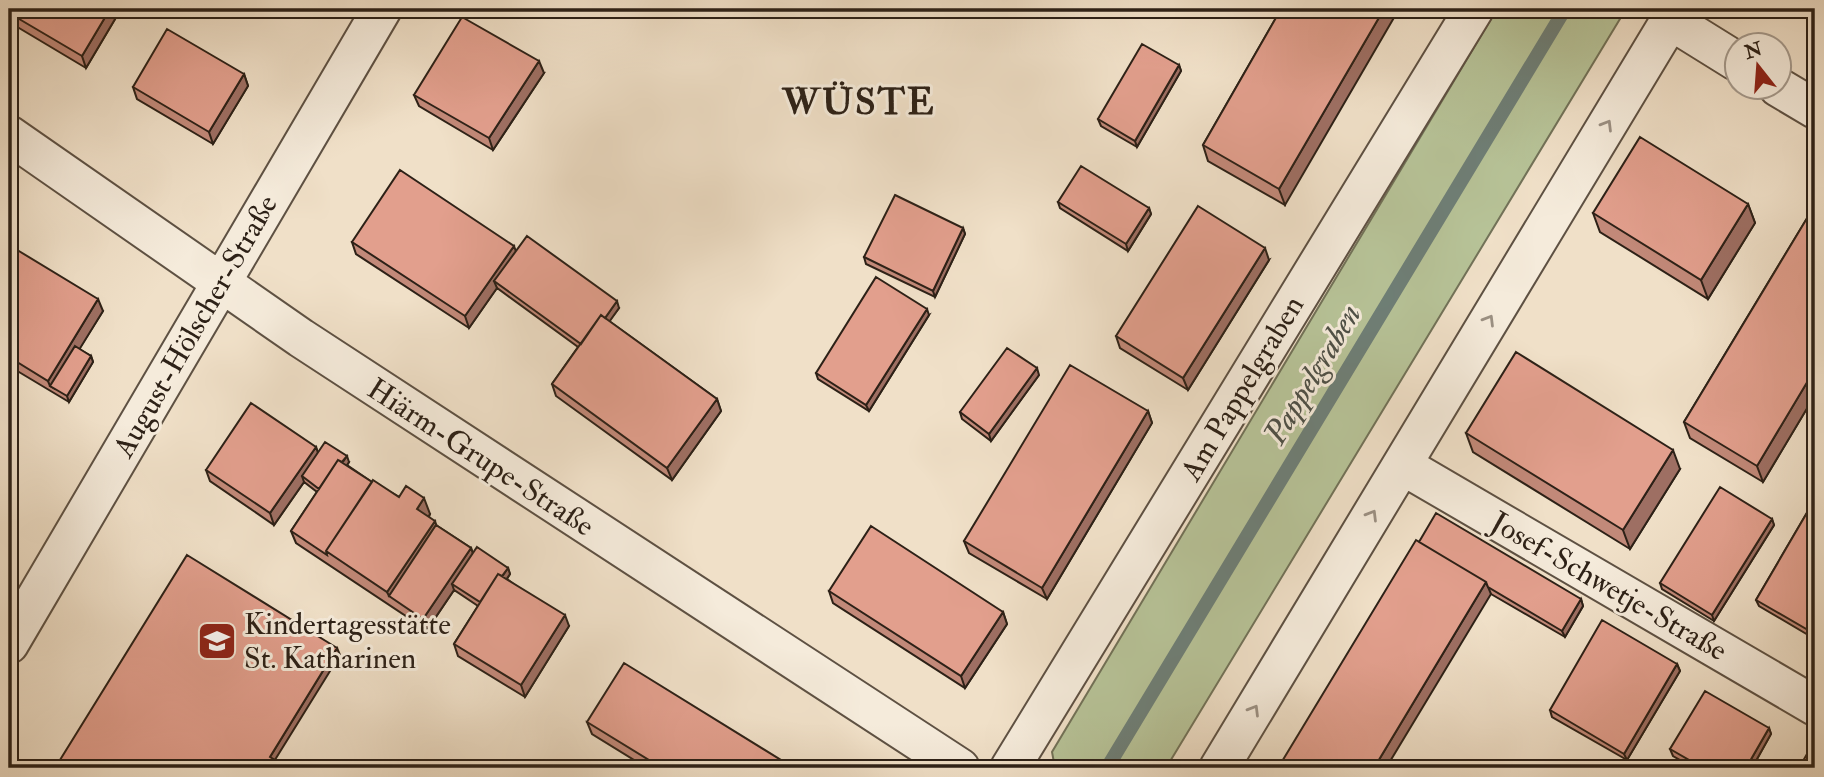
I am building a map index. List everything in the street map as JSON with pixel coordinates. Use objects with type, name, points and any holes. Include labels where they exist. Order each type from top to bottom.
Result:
[{"type":"street","name":"August-Hölscher-Straße","points":[[9,644],[382,9]]},
{"type":"street","name":"Am Pappelgraben","points":[[1010,768],[1474,9]]},
{"type":"street","points":[[1219,768],[1673,15],[1722,50]]},
{"type":"street","points":[[1792,95],[1815,109]]},
{"type":"street","name":"Hiärm-Grupe-Straße","points":[[9,135],[312,346],[960,768]]},
{"type":"street","name":"Josef-Schwetje-Straße","points":[[1402,465],[1815,706]]},
{"type":"path","points":[[1612,9],[1622,14]]},
{"type":"green space","points":[[1497,9],[1626,9],[1166,768],[1055,768],[1052,752]]},
{"type":"building","points":[[9,9],[110,9],[82,56],[9,13]]},
{"type":"building","points":[[1281,9],[1384,9],[1279,189],[1203,145]]},
{"type":"building","points":[[462,17],[539,61],[489,138],[414,95]]},
{"type":"building","points":[[167,29],[244,74],[209,132],[133,87]]},
{"type":"building","points":[[1142,44],[1179,65],[1135,141],[1098,119]]},
{"type":"building","points":[[1640,137],[1748,204],[1701,280],[1593,213]]},
{"type":"building","points":[[1081,166],[1149,208],[1126,244],[1058,202]]},
{"type":"building","points":[[400,170],[514,246],[465,316],[352,242]]},
{"type":"building","points":[[895,195],[963,228],[933,291],[864,257]]},
{"type":"building","points":[[1815,205],[1815,369],[1757,466],[1684,422]]},
{"type":"building","points":[[1198,206],[1265,248],[1183,378],[1116,336]]},
{"type":"building","points":[[527,236],[617,301],[605,318],[601,315],[581,344],[494,281]]},
{"type":"building","points":[[9,245],[98,299],[48,381],[9,357]]},
{"type":"building","points":[[876,277],[927,309],[866,405],[816,373]]},
{"type":"building","points":[[601,315],[717,399],[667,468],[552,384]]},
{"type":"building","points":[[75,346],[91,356],[67,396],[50,386]]},
{"type":"building","points":[[1007,348],[1037,368],[989,434],[960,412]]},
{"type":"building","points":[[1516,352],[1673,450],[1623,530],[1466,433]]},
{"type":"building","points":[[1070,365],[1148,411],[1042,588],[964,541]]},
{"type":"building","points":[[251,403],[316,447],[270,513],[206,470]]},
{"type":"building","points":[[325,442],[347,456],[342,462],[338,460],[319,489],[302,476]]},
{"type":"building","points":[[338,460],[372,482],[326,551],[327,555],[291,531]]},
{"type":"building","points":[[373,480],[399,497],[406,486],[424,498],[417,509],[435,521],[387,592],[326,551]]},
{"type":"building","points":[[1720,487],[1772,519],[1712,615],[1660,583]]},
{"type":"building","points":[[1815,499],[1815,634],[1756,600]]},
{"type":"building","points":[[1436,513],[1581,599],[1562,631],[1419,542]]},
{"type":"building","points":[[436,525],[471,548],[423,619],[389,596]]},
{"type":"building","points":[[871,526],[1003,612],[961,676],[829,591]]},
{"type":"building","points":[[1416,540],[1486,582],[1374,768],[1278,768]]},
{"type":"building","points":[[477,547],[508,568],[502,576],[498,574],[480,602],[452,584]]},
{"type":"building","points":[[187,555],[337,648],[270,757],[289,768],[55,768]]},
{"type":"building","points":[[498,574],[565,615],[521,685],[454,644]]},
{"type":"building","points":[[1602,620],[1677,664],[1624,754],[1550,710]]},
{"type":"building","points":[[624,663],[794,768],[662,768],[587,722]]},
{"type":"building","points":[[1705,691],[1769,728],[1746,768],[1703,768],[1670,749]]},
{"type":"building","points":[[1811,747],[1815,750],[1815,768],[1799,768]]},
{"type":"waterway","name":"Pappelgraben","points":[[1107,768],[1565,9]]},
{"type":"place","name":"Kindertagesstätte St. Katharinen","points":[[217,641]]},
{"type":"district","name":"WÜSTE","points":[[859,101]]}]
